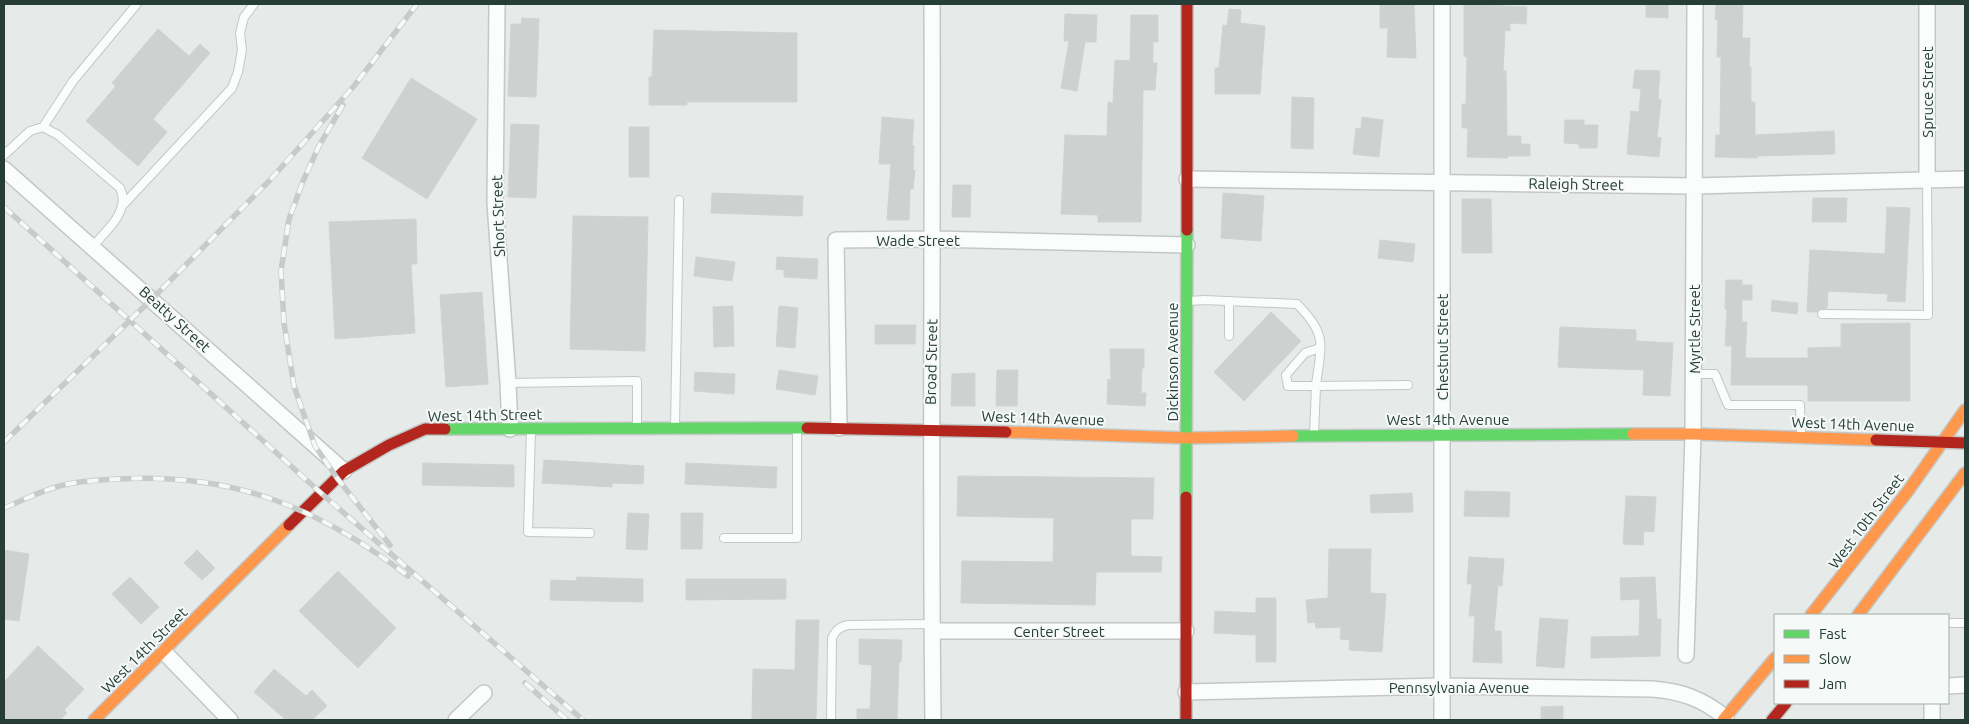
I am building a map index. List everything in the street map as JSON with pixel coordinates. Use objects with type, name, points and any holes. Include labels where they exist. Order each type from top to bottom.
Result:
[{"type":"main road","name":"Dickinson Avenue","points":[[1186,720],[1187,4]]},
{"type":"main road","name":"West 10th Street","points":[[1812,614],[1880,529],[1965,410]]},
{"type":"main road","name":"West 14th Street","points":[[94,720],[344,471],[389,445],[425,429],[930,429]]},
{"type":"main road","name":"West 14th Avenue","points":[[930,429],[1186,438],[1314,435],[1693,434],[1965,443]]},
{"type":"main road","points":[[1859,614],[1965,473]]},
{"type":"main road","points":[[1724,719],[1774,659]]},
{"type":"main road","points":[[1772,720],[1785,704]]},
{"type":"street","name":"Short Street","points":[[497,4],[495,204],[510,429]]},
{"type":"street","name":"Broad Street","points":[[932,4],[933,239],[930,429],[933,720]]},
{"type":"street","name":"Chestnut Street","points":[[1442,4],[1442,720]]},
{"type":"street","name":"Myrtle Street","points":[[1686,655],[1694,374],[1695,4]]},
{"type":"street","name":"Spruce Street","points":[[1927,4],[1927,180]]},
{"type":"street","name":"Beatty Street","points":[[4,169],[344,471]]},
{"type":"street","name":"Raleigh Street","points":[[1187,179],[1695,186],[1965,179]]},
{"type":"street","name":"Wade Street","points":[[839,428],[836,240],[933,239],[1187,245]]},
{"type":"street","name":"Center Street","points":[[932,628],[1186,631]]},
{"type":"street","points":[[164,652],[230,720]]},
{"type":"street","points":[[1949,686],[1965,685]]},
{"type":"street","name":"Pennsylvania Avenue","points":[[1186,692],[1442,686],[1652,688],[1673,691],[1701,701],[1724,719]]},
{"type":"street","points":[[456,720],[484,693]]},
{"type":"street","points":[[1932,704],[1932,720]]},
{"type":"lane","points":[[4,155],[30,131],[43,126],[73,81],[137,4]]},
{"type":"lane","points":[[92,247],[119,216],[124,204],[232,88],[238,72],[242,50],[240,33],[244,17],[254,4]]},
{"type":"lane","points":[[43,126],[58,135],[120,188],[124,195],[124,204]]},
{"type":"lane","points":[[1822,314],[1928,316],[1927,180]]},
{"type":"lane","points":[[675,428],[679,200]]},
{"type":"lane","points":[[1187,301],[1297,304],[1308,316],[1320,340],[1314,435]]},
{"type":"lane","points":[[1228,336],[1229,301]]},
{"type":"lane","points":[[1320,348],[1305,353],[1286,375],[1288,386],[1408,385]]},
{"type":"lane","points":[[1694,374],[1715,374],[1728,405],[1800,405],[1801,438]]},
{"type":"lane","points":[[508,383],[637,381],[637,428]]},
{"type":"lane","points":[[724,538],[797,538],[797,428]]},
{"type":"lane","points":[[531,429],[528,532],[590,533]]},
{"type":"lane","points":[[1949,623],[1965,623]]},
{"type":"lane","points":[[831,720],[832,638],[841,626],[932,628]]},
{"type":"building","points":[[1464,4],[1527,7],[1526,24],[1510,23],[1510,31],[1505,30],[1503,71],[1506,71],[1507,136],[1521,136],[1521,144],[1530,144],[1530,156],[1508,156],[1507,158],[1467,157],[1468,128],[1462,128],[1462,104],[1466,104],[1467,57],[1464,56]]},
{"type":"building","points":[[1646,4],[1668,4],[1668,18],[1646,17]]},
{"type":"building","points":[[1716,4],[1743,4],[1742,38],[1750,38],[1749,67],[1751,67],[1751,102],[1755,102],[1755,135],[1834,131],[1835,154],[1757,156],[1757,158],[1715,157],[1716,135],[1720,135],[1721,57],[1717,57],[1718,20],[1715,20]]},
{"type":"building","points":[[1380,5],[1414,5],[1416,58],[1387,57],[1388,28],[1380,28]]},
{"type":"building","points":[[1229,9],[1241,10],[1240,23],[1265,26],[1260,94],[1215,94],[1215,68],[1219,68],[1223,25],[1227,26]]},
{"type":"building","points":[[1065,14],[1097,15],[1096,42],[1085,42],[1077,91],[1061,88],[1069,41],[1064,41]]},
{"type":"building","points":[[1131,15],[1158,15],[1158,42],[1153,42],[1153,63],[1157,63],[1155,90],[1143,90],[1141,222],[1098,222],[1098,215],[1061,214],[1065,135],[1107,136],[1108,102],[1113,103],[1115,60],[1130,61]]},
{"type":"building","points":[[522,18],[539,19],[536,97],[508,96],[511,24],[521,24]]},
{"type":"building","points":[[158,29],[189,56],[200,44],[210,53],[153,119],[167,132],[138,166],[86,121],[116,86],[112,83]]},
{"type":"building","points":[[654,30],[797,33],[797,102],[687,102],[687,105],[649,105],[649,77],[652,77]]},
{"type":"building","points":[[1635,70],[1660,71],[1658,99],[1661,100],[1657,137],[1661,138],[1659,157],[1627,154],[1631,111],[1639,112],[1641,89],[1633,88]]},
{"type":"building","points":[[411,78],[477,119],[427,199],[362,158]]},
{"type":"building","points":[[1292,97],[1314,98],[1313,149],[1291,148]]},
{"type":"building","points":[[882,117],[914,120],[912,145],[914,146],[913,170],[915,170],[913,189],[910,189],[909,220],[887,220],[891,164],[879,164]]},
{"type":"building","points":[[1362,117],[1383,120],[1379,157],[1353,154],[1356,128],[1361,129]]},
{"type":"building","points":[[1565,120],[1584,120],[1584,125],[1598,125],[1597,148],[1579,148],[1579,144],[1564,143]]},
{"type":"building","points":[[511,124],[539,125],[536,198],[508,197]]},
{"type":"building","points":[[629,127],[649,127],[649,177],[629,177]]},
{"type":"building","points":[[953,185],[971,185],[970,217],[952,217]]},
{"type":"building","points":[[712,193],[803,196],[802,216],[711,213]]},
{"type":"building","points":[[1223,193],[1264,196],[1261,241],[1221,238]]},
{"type":"building","points":[[1813,198],[1847,198],[1846,222],[1812,222]]},
{"type":"building","points":[[1462,199],[1491,199],[1492,253],[1462,253]]},
{"type":"building","points":[[1887,207],[1910,208],[1905,302],[1887,301],[1888,294],[1828,291],[1827,308],[1820,309],[1817,312],[1807,312],[1810,250],[1885,254]]},
{"type":"building","points":[[573,216],[648,217],[645,351],[570,349]]},
{"type":"building","points":[[416,219],[417,264],[411,264],[415,333],[335,339],[329,222]]},
{"type":"building","points":[[1380,240],[1415,244],[1413,262],[1378,258]]},
{"type":"building","points":[[696,257],[735,262],[732,281],[694,276]]},
{"type":"building","points":[[777,257],[818,259],[817,279],[784,277],[784,270],[776,269]]},
{"type":"building","points":[[1726,280],[1742,280],[1742,285],[1752,285],[1752,300],[1742,300],[1742,322],[1747,322],[1745,358],[1808,358],[1808,348],[1841,347],[1841,324],[1910,323],[1910,401],[1808,401],[1808,385],[1731,385],[1732,346],[1725,346]]},
{"type":"building","points":[[482,292],[488,384],[446,387],[440,295]]},
{"type":"building","points":[[1772,300],[1798,303],[1797,314],[1771,311]]},
{"type":"building","points":[[733,306],[734,346],[714,347],[713,307]]},
{"type":"building","points":[[779,306],[798,308],[795,348],[776,346]]},
{"type":"building","points":[[1271,312],[1301,341],[1244,401],[1214,372]]},
{"type":"building","points":[[875,325],[916,325],[915,344],[875,344]]},
{"type":"building","points":[[1560,327],[1636,330],[1636,341],[1673,343],[1670,396],[1643,395],[1644,370],[1558,367]]},
{"type":"building","points":[[1110,349],[1144,349],[1141,393],[1146,393],[1145,406],[1107,404],[1108,379],[1111,380]]},
{"type":"building","points":[[779,370],[818,376],[815,395],[776,389]]},
{"type":"building","points":[[997,370],[1018,370],[1017,406],[996,406]]},
{"type":"building","points":[[695,372],[735,374],[734,394],[694,391]]},
{"type":"building","points":[[975,373],[975,406],[951,406],[952,374]]},
{"type":"building","points":[[544,460],[644,466],[643,484],[612,483],[612,487],[542,483]]},
{"type":"building","points":[[423,463],[514,465],[514,487],[422,485]]},
{"type":"building","points":[[686,463],[777,467],[776,488],[685,484]]},
{"type":"building","points":[[958,476],[1154,478],[1153,519],[1131,519],[1131,556],[1162,557],[1161,572],[1096,572],[1095,605],[961,603],[962,561],[1053,562],[1054,518],[957,516]]},
{"type":"building","points":[[1465,491],[1510,492],[1509,517],[1464,516]]},
{"type":"building","points":[[1412,493],[1413,512],[1371,513],[1370,495]]},
{"type":"building","points":[[1626,496],[1656,497],[1654,532],[1644,531],[1643,545],[1623,544]]},
{"type":"building","points":[[628,513],[649,514],[647,550],[626,549]]},
{"type":"building","points":[[681,513],[703,513],[702,549],[681,549]]},
{"type":"building","points":[[1329,549],[1371,549],[1370,593],[1386,594],[1382,652],[1349,650],[1350,640],[1340,639],[1341,627],[1316,628],[1315,622],[1308,623],[1306,600],[1328,598]]},
{"type":"building","points":[[4,550],[29,554],[19,621],[4,619]]},
{"type":"building","points":[[197,550],[215,568],[202,580],[184,563]]},
{"type":"building","points":[[1469,557],[1504,559],[1502,586],[1498,585],[1494,631],[1501,631],[1502,663],[1473,662],[1475,616],[1469,616],[1472,584],[1467,584]]},
{"type":"building","points":[[338,571],[396,628],[358,668],[299,611]]},
{"type":"building","points":[[130,577],[159,607],[141,624],[112,594]]},
{"type":"building","points":[[577,577],[643,579],[643,602],[550,600],[551,580],[576,581]]},
{"type":"building","points":[[1655,577],[1657,619],[1661,619],[1660,656],[1591,658],[1591,637],[1639,636],[1640,599],[1621,600],[1620,578]]},
{"type":"building","points":[[686,579],[786,579],[786,599],[686,600]]},
{"type":"building","points":[[1256,598],[1276,598],[1276,662],[1256,662],[1256,635],[1214,633],[1215,611],[1256,613]]},
{"type":"building","points":[[1540,618],[1568,620],[1564,668],[1536,666]]},
{"type":"building","points":[[796,620],[819,620],[816,720],[752,720],[753,669],[795,670]]},
{"type":"building","points":[[859,639],[902,640],[901,662],[899,661],[897,720],[857,720],[857,709],[870,709],[872,665],[859,664]]},
{"type":"building","points":[[38,646],[84,689],[64,710],[67,713],[60,720],[4,720],[4,682]]},
{"type":"building","points":[[274,669],[306,696],[312,690],[327,706],[312,720],[286,720],[254,692]]},
{"type":"building","points":[[1563,706],[1563,720],[1541,720],[1541,707]]},
{"type":"railway","points":[[4,442],[152,299],[270,180],[354,86],[417,4]]},
{"type":"railway","points":[[343,105],[319,146],[289,219],[281,271],[284,323],[294,386],[315,446],[337,478],[390,545]]},
{"type":"railway","points":[[4,207],[322,494],[583,720]]},
{"type":"railway","points":[[4,508],[50,489],[80,482],[120,479],[162,479],[201,482],[238,489],[274,500],[308,514],[342,531],[408,576]]},
{"type":"railway","points":[[525,683],[567,720]]},
{"type":"traffic: fast","points":[[1186,497],[1187,230]]},
{"type":"traffic: fast","points":[[445,429],[807,428]]},
{"type":"traffic: fast","points":[[1293,436],[1633,434]]},
{"type":"traffic: slow","points":[[1812,614],[1908,491],[1965,410]]},
{"type":"traffic: slow","points":[[1006,432],[1187,438],[1293,436]]},
{"type":"traffic: slow","points":[[1633,434],[1876,440]]},
{"type":"traffic: slow","points":[[1859,614],[1965,473]]},
{"type":"traffic: slow","points":[[94,720],[289,525]]},
{"type":"traffic: slow","points":[[1723,720],[1774,659]]},
{"type":"traffic: jam","points":[[1187,4],[1187,230]]},
{"type":"traffic: jam","points":[[807,428],[1006,432]]},
{"type":"traffic: jam","points":[[289,525],[344,471],[389,445],[425,429],[445,429]]},
{"type":"traffic: jam","points":[[1876,440],[1965,443]]},
{"type":"traffic: jam","points":[[1186,497],[1186,720]]},
{"type":"traffic: jam","points":[[1772,720],[1785,704]]}]
